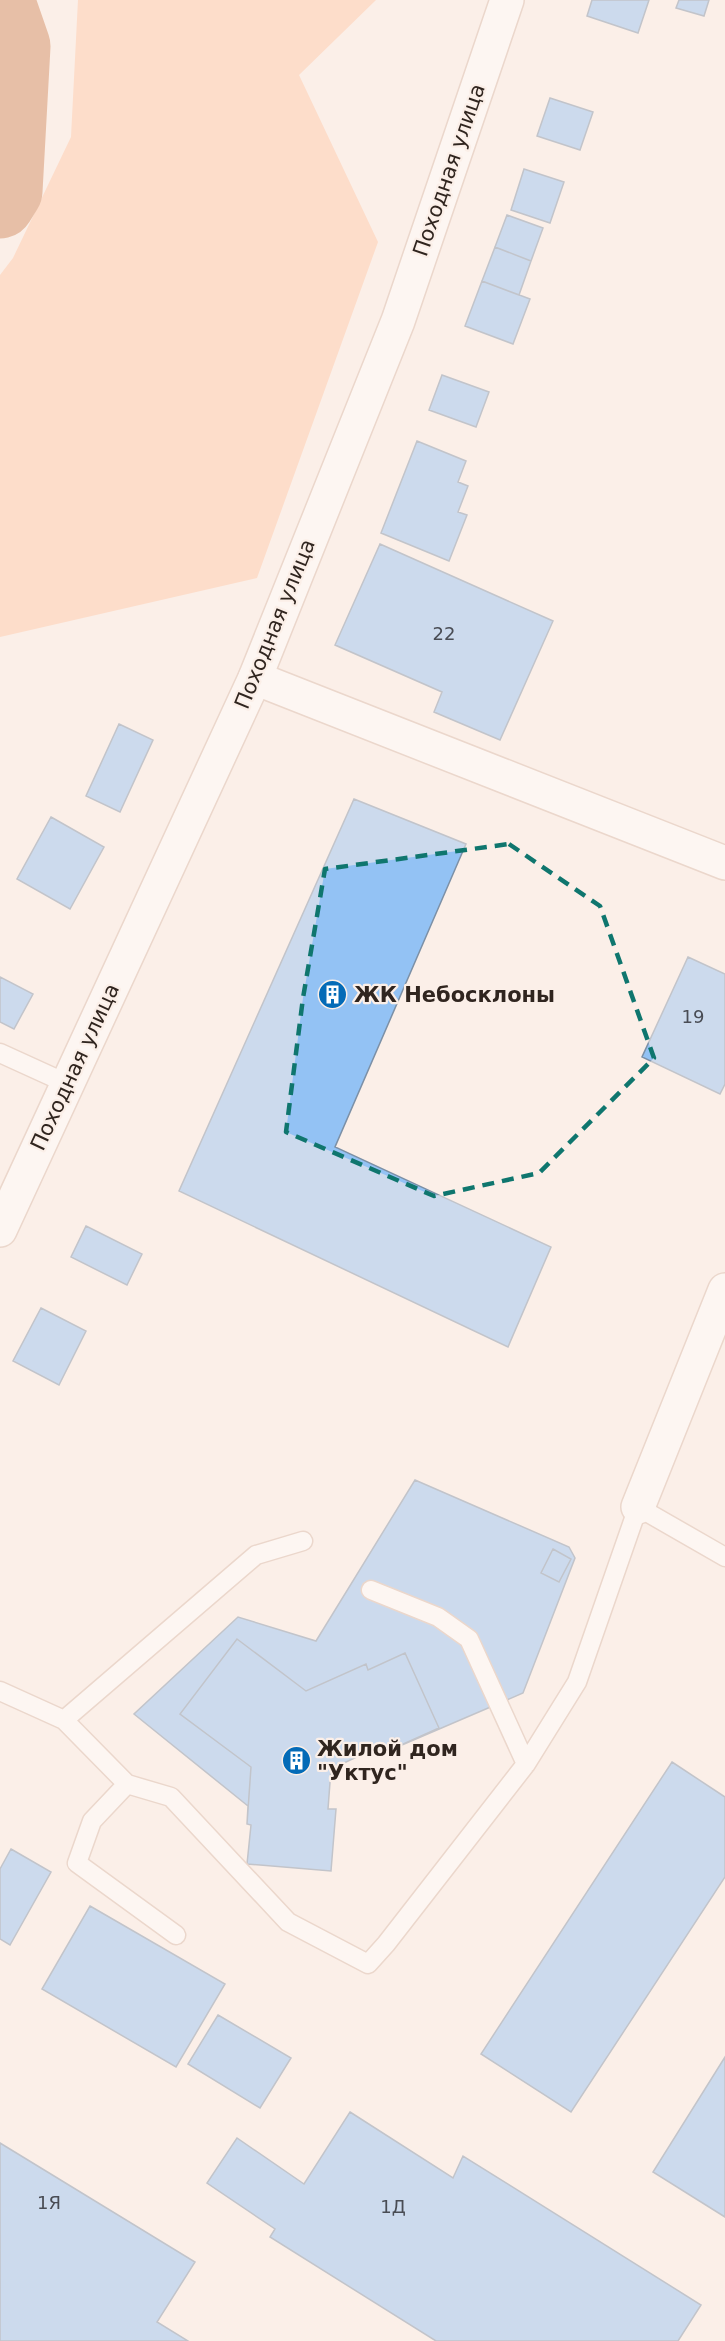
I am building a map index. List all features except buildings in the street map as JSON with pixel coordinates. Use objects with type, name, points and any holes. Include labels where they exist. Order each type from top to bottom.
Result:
[{"type":"main road","name":"Походная улица","points":[[0,1230],[255,678],[398,321],[507,0]]},
{"type":"main road","points":[[255,678],[725,863]]},
{"type":"main road","points":[[638,1507],[725,1290]]},
{"type":"lane","points":[[0,1053],[68,1084]]},
{"type":"lane","points":[[0,1691],[64,1720],[127,1784],[171,1797],[288,1922],[368,1964],[526,1764],[577,1682],[638,1507],[725,1557]]},
{"type":"lane","points":[[64,1720],[256,1555],[303,1541]]},
{"type":"lane","points":[[371,1590],[438,1617],[469,1639],[526,1764]]},
{"type":"lane","points":[[127,1784],[92,1821],[77,1863],[176,1935]]},
{"type":"highlighted area","points":[[509,844],[600,906],[654,1058],[539,1173],[434,1196],[286,1132],[303,998],[325,869]]},
{"type":"shaded area","points":[[78,0],[376,0],[299,75],[378,242],[257,578],[0,637],[0,275],[13,258],[71,137]]},
{"type":"waterway","points":[[0,0],[16,46],[8,191],[0,204]]},
{"type":"place","name":"ЖК Небосклоны","points":[[333,995]]},
{"type":"place","name":"Жилой дом \"Уктус\"","points":[[296,1761]]}]
